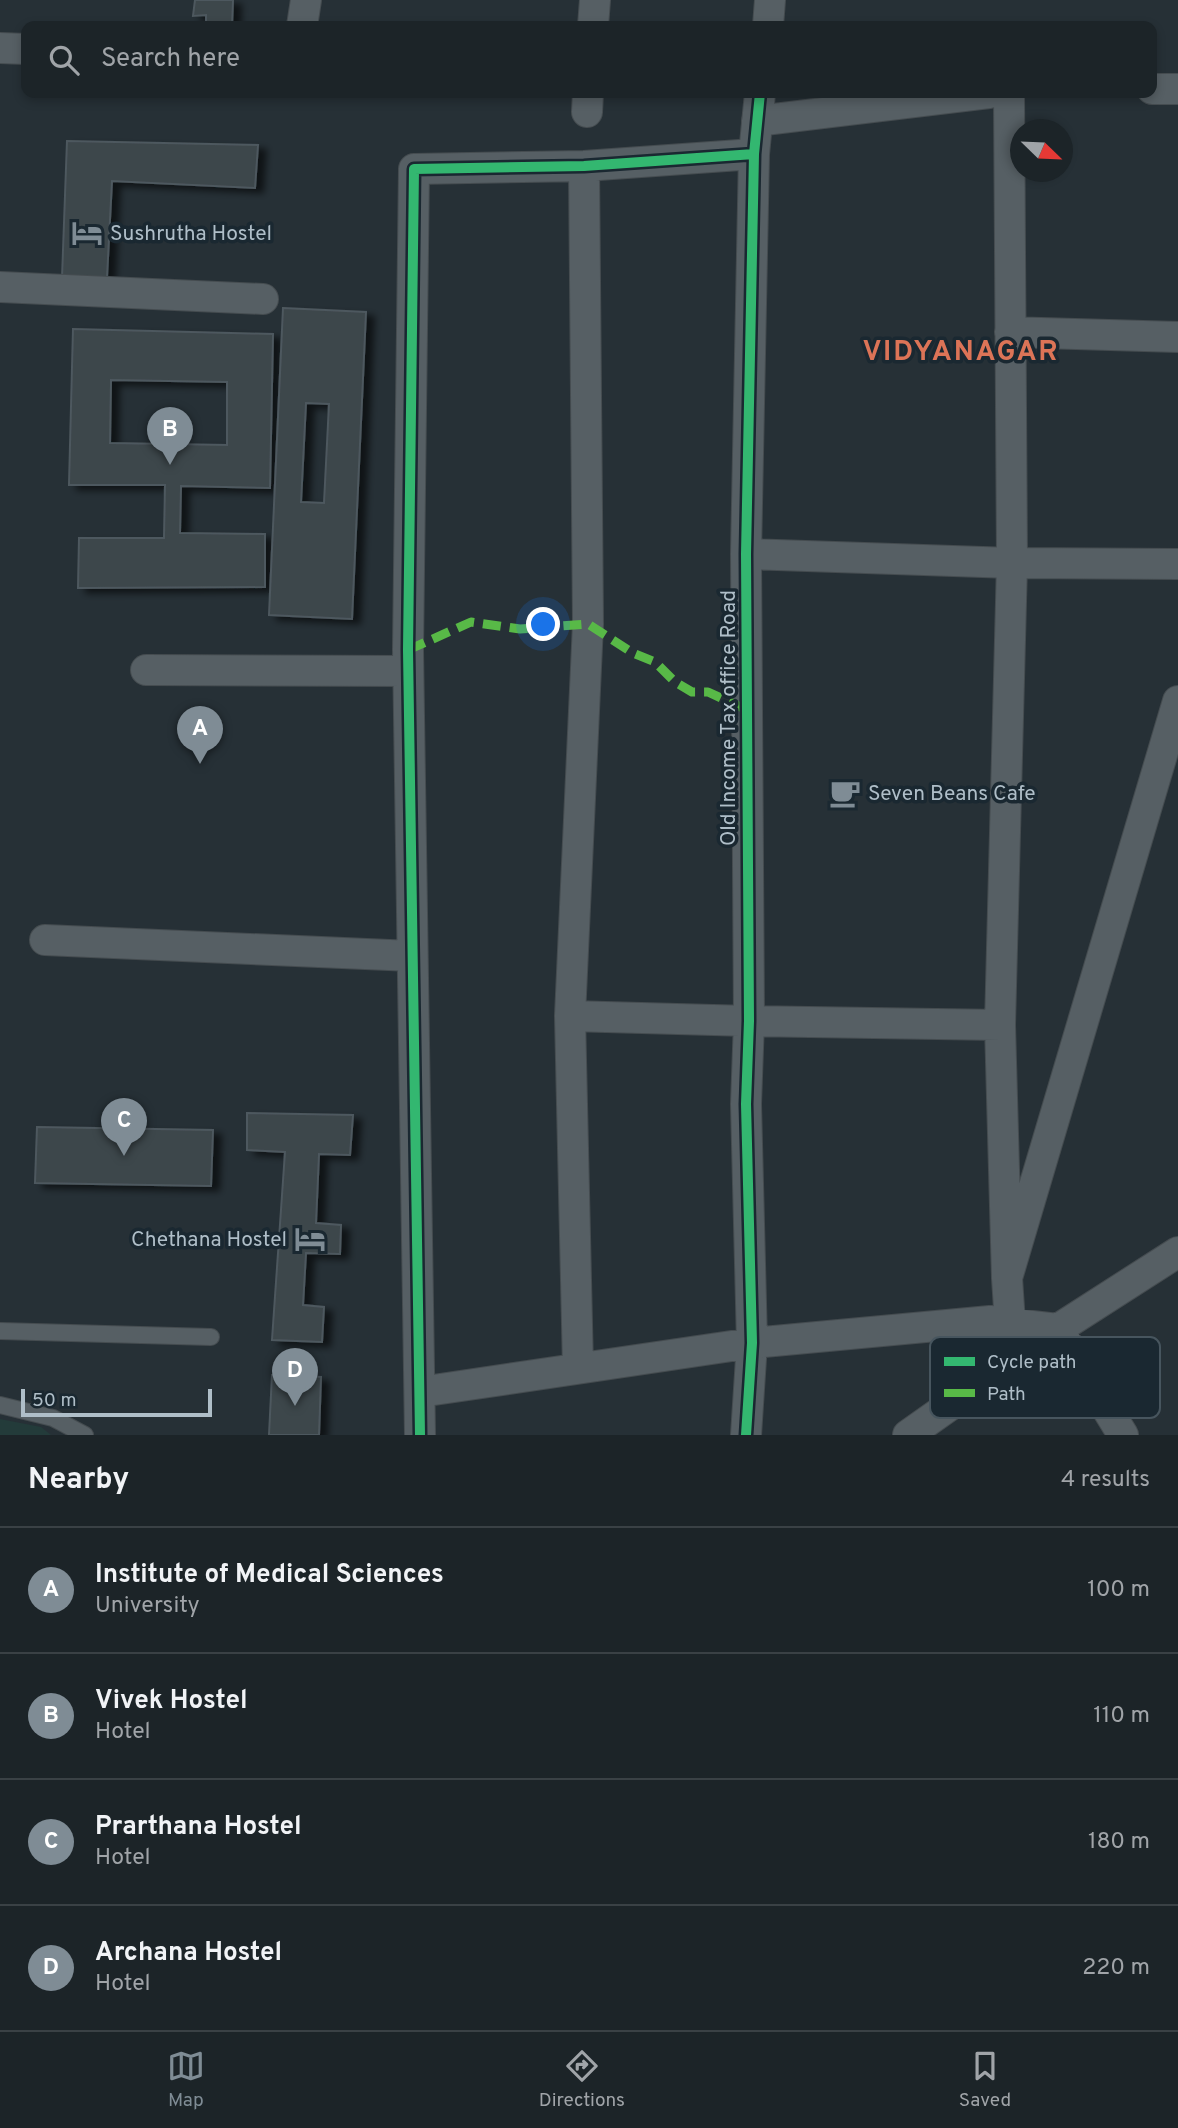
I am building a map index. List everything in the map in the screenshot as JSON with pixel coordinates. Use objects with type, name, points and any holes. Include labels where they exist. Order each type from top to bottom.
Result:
[{"type":"street","points":[[303,21],[306,0]]},
{"type":"street","points":[[593,21],[595,0]]},
{"type":"street","points":[[769,21],[771,0]]},
{"type":"street","points":[[0,48],[21,49]]},
{"type":"street","points":[[1157,89],[1178,89]]},
{"type":"street","points":[[759,107],[907,98]]},
{"type":"street","points":[[1009,98],[1012,563],[1000,1025],[1010,1323]]},
{"type":"street","name":"Old Income Tax office Road","points":[[746,1435],[752,1343],[746,1104],[749,1021],[746,554],[754,153],[759,107]]},
{"type":"street","points":[[420,1435],[408,671],[414,169],[584,166],[754,153]]},
{"type":"street","points":[[578,1367],[570,1016],[588,624],[584,166]]},
{"type":"street","points":[[0,287],[262,299]]},
{"type":"street","points":[[1010,332],[1178,337]]},
{"type":"street","points":[[746,554],[1012,563],[1178,564]]},
{"type":"street","points":[[146,670],[408,671]]},
{"type":"street","points":[[1007,1278],[1168,772],[1178,701]]},
{"type":"street","points":[[45,940],[412,956]]},
{"type":"street","points":[[570,1016],[1000,1025]]},
{"type":"street","points":[[1047,1337],[1178,1252]]},
{"type":"street","points":[[420,1392],[752,1343],[990,1321],[1058,1329]]},
{"type":"street","points":[[1058,1329],[1063,1337]]},
{"type":"street","points":[[908,1435],[932,1418]]},
{"type":"street","points":[[1113,1418],[1124,1435]]},
{"type":"lane","points":[[0,1331],[211,1336]]},
{"type":"lane","points":[[0,1405],[53,1418],[85,1435]]},
{"type":"green space","points":[[0,1419],[41,1427],[51,1435],[0,1435]]},
{"type":"building","points":[[195,0],[233,0],[232,21],[206,21],[206,15],[193,16]]},
{"type":"building","name":"Sushrutha Hostel","points":[[67,141],[258,145],[255,188],[112,181],[107,277],[62,278]]},
{"type":"building","points":[[283,308],[366,312],[352,619],[269,615]],"holes":[[[306,403],[329,404],[324,503],[301,502]]]},
{"type":"building","points":[[73,329],[273,334],[270,488],[181,486],[180,533],[265,534],[265,587],[78,588],[79,538],[164,538],[165,485],[69,485]],"holes":[[[111,380],[227,382],[227,445],[110,443]]]},
{"type":"building","name":"Chethana Hostel","points":[[247,1113],[353,1115],[350,1155],[319,1154],[316,1223],[341,1225],[340,1254],[306,1253],[303,1305],[324,1307],[322,1342],[272,1340],[285,1152],[247,1150]]},
{"type":"building","points":[[37,1127],[213,1130],[211,1186],[35,1183]]},
{"type":"building","points":[[272,1375],[321,1377],[319,1435],[269,1435]]},
{"type":"marked path","points":[[408,650],[471,622],[520,629],[588,624],[633,653],[655,662],[675,682],[692,692],[708,692],[749,711]]},
{"type":"cycle path","points":[[746,1435],[752,1343],[746,1104],[749,1021],[746,554],[754,154],[760,98]]},
{"type":"cycle path","points":[[420,1435],[408,650],[414,169],[584,166],[754,154]]},
{"type":"place","name":"Sushrutha Hostel","points":[[87,233]]},
{"type":"place","name":"Vivek Hostel","points":[[170,465]]},
{"type":"place","name":"Institute of Medical Sciences","points":[[200,764]]},
{"type":"place","name":"Seven Beans Cafe","points":[[845,793]]},
{"type":"place","name":"Prarthana Hostel","points":[[124,1156]]},
{"type":"place","name":"Chethana Hostel","points":[[310,1239]]},
{"type":"place","name":"Archana Hostel","points":[[295,1406]]},
{"type":"district","name":"VIDYANAGAR","points":[[961,350]]}]
